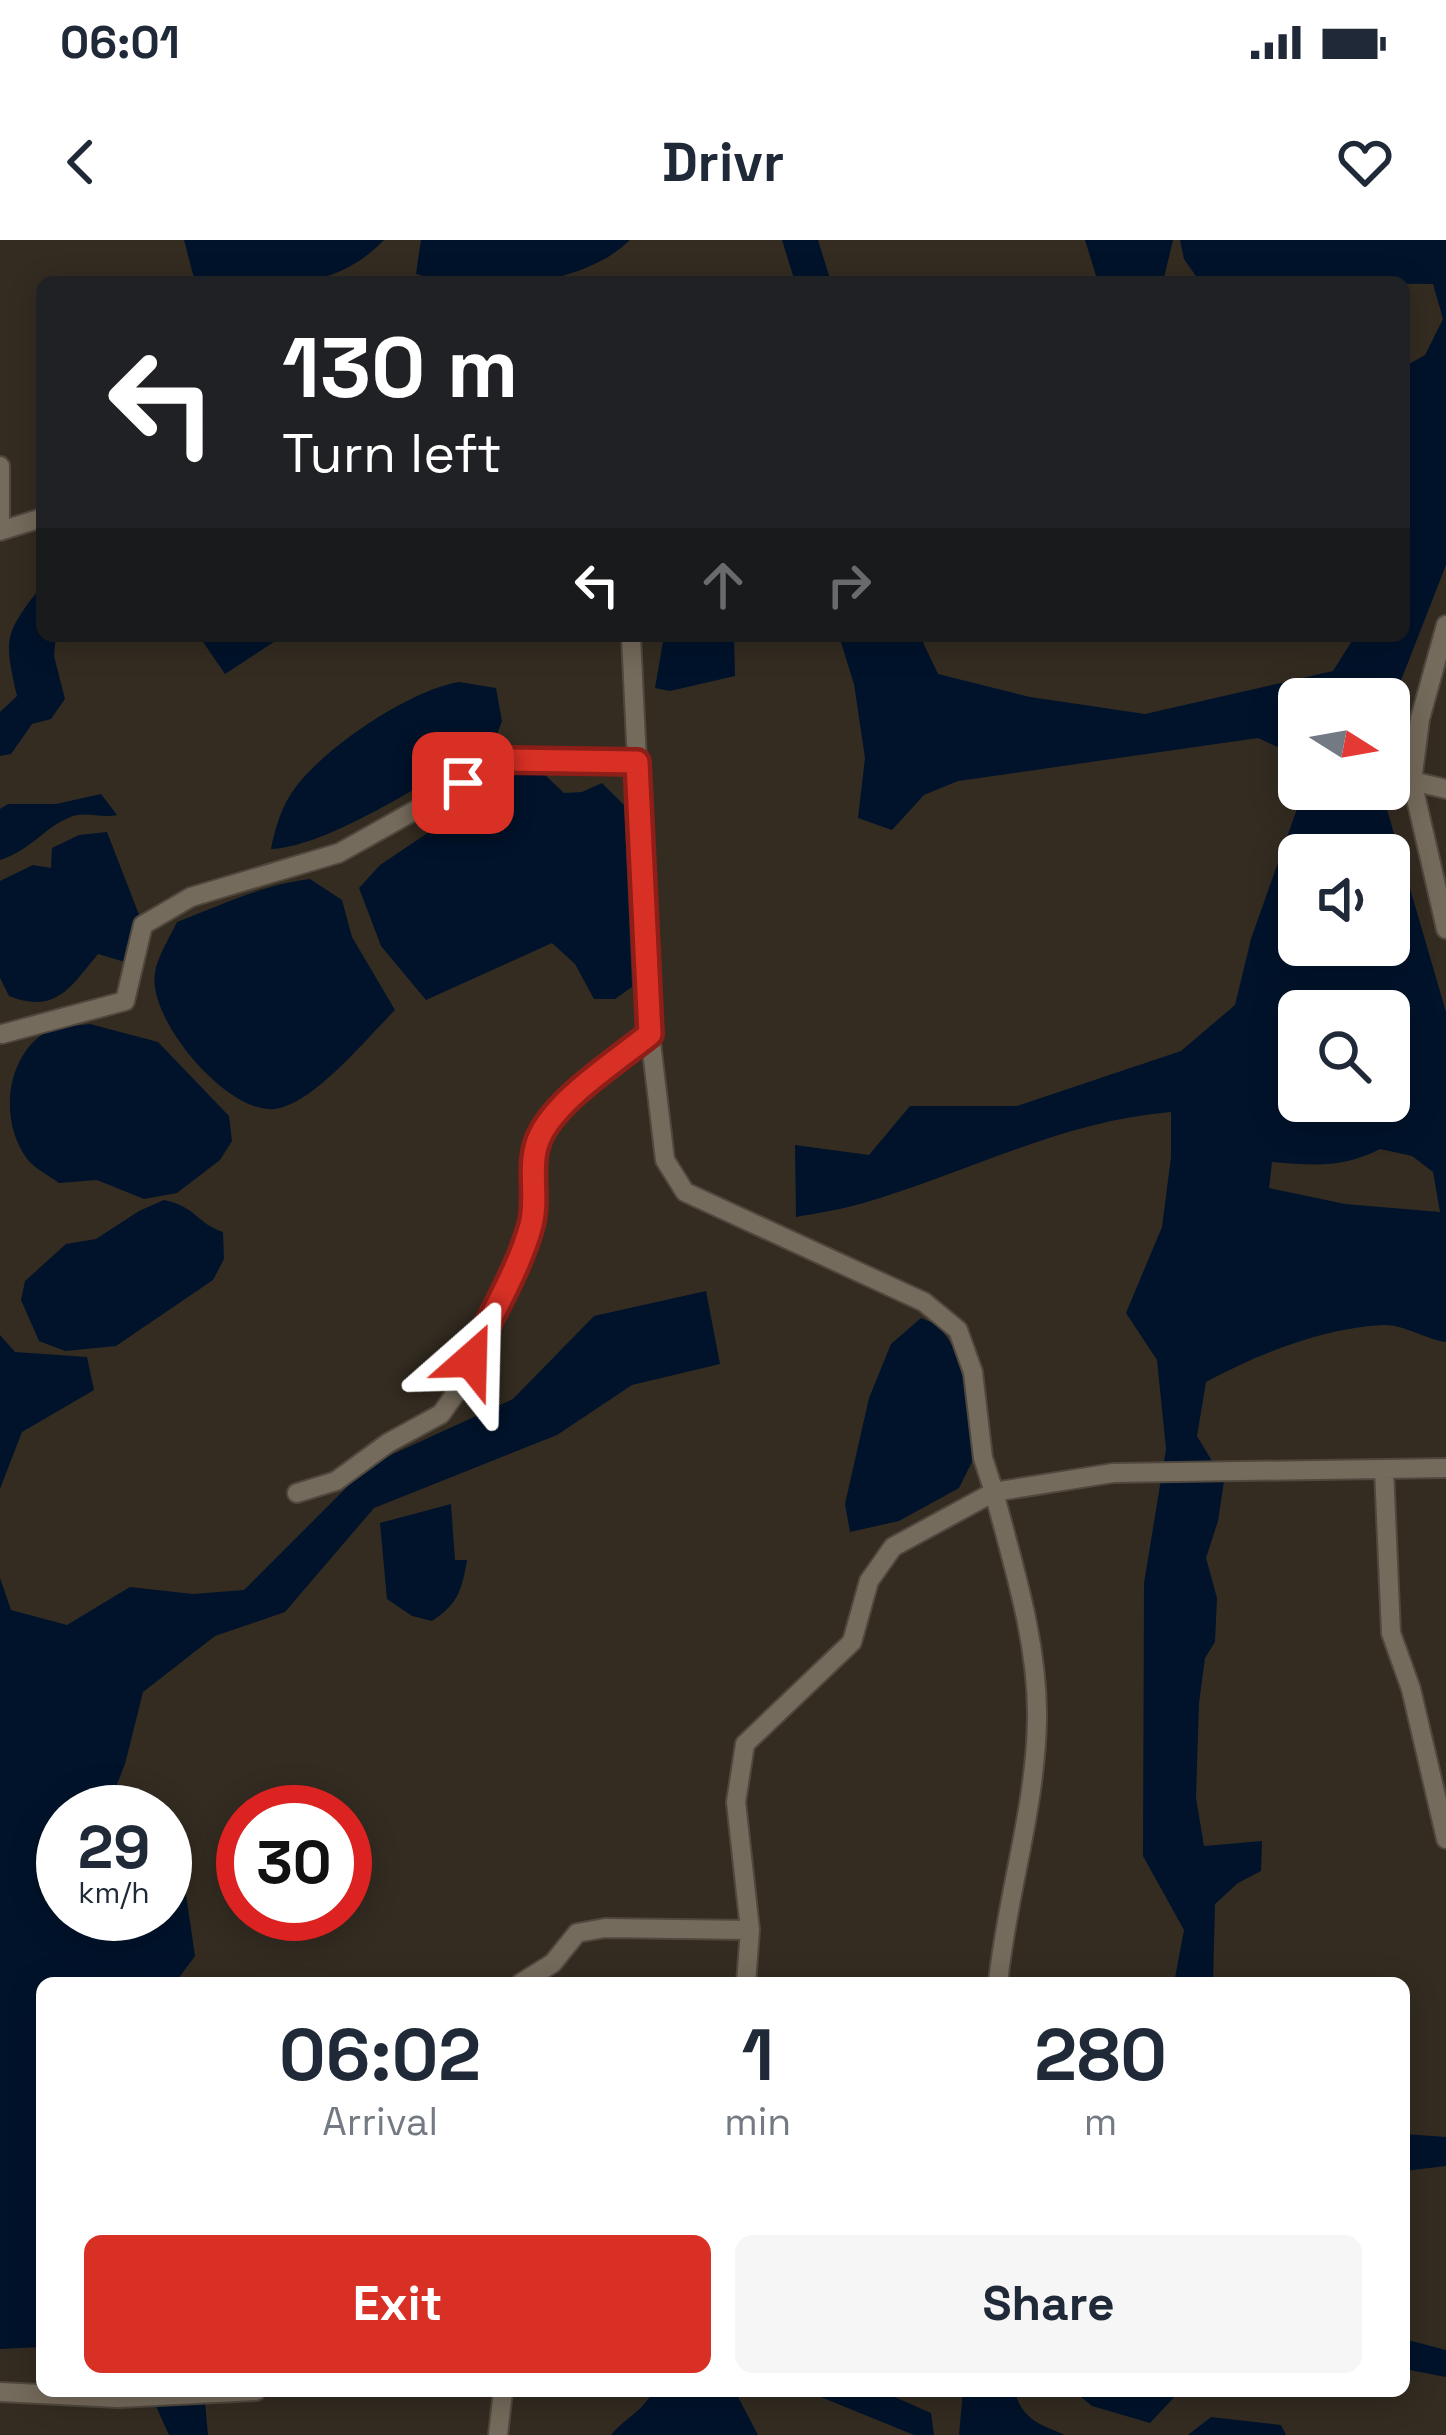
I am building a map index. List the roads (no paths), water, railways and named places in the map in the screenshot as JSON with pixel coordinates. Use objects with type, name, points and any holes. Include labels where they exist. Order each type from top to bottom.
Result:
[{"type":"street","points":[[0,466],[1,531],[36,520]]},
{"type":"street","points":[[1446,626],[1420,719],[1412,781],[1446,929]]},
{"type":"street","points":[[631,642],[650,1034],[665,1160],[685,1192],[924,1302],[958,1330],[973,1372],[983,1458],[1025,1610],[1037,1716],[1029,1806],[1004,1925],[999,1977]]},
{"type":"street","points":[[2,1034],[125,1001],[143,925],[191,897],[339,854],[505,760],[637,762]]},
{"type":"street","points":[[1412,781],[1446,789]]},
{"type":"street","points":[[297,1493],[336,1481],[388,1443],[441,1414],[458,1390],[519,1262],[533,1219],[533,1162],[541,1134],[569,1100],[650,1034]]},
{"type":"street","points":[[746,1977],[750,1930],[736,1802],[745,1744],[852,1642],[869,1581],[892,1547],[994,1492],[1113,1473],[1446,1468]]},
{"type":"street","points":[[1384,1469],[1391,1634],[1411,1689],[1446,1839]]},
{"type":"street","points":[[531,1977],[553,1963],[577,1933],[604,1928],[750,1930]]},
{"type":"street","points":[[0,2392],[36,2394]]},
{"type":"street","points":[[98,2397],[140,2397]]},
{"type":"street","points":[[498,2435],[502,2397]]},
{"type":"water","points":[[184,240],[384,240],[363,258],[325,276],[193,276]]},
{"type":"water","points":[[421,240],[630,240],[609,256],[560,276],[416,274]]},
{"type":"water","points":[[782,240],[818,240],[829,276],[793,276]]},
{"type":"water","points":[[1085,240],[1173,240],[1164,276],[1096,276]]},
{"type":"water","points":[[1180,240],[1446,240],[1446,565],[1402,678],[1302,678],[1333,671],[1351,642],[1410,642],[1410,364],[1425,355],[1443,319],[1433,284],[1410,284],[1410,276],[1196,276],[1184,259]]},
{"type":"water","points":[[36,594],[36,642],[55,642],[54,656],[65,699],[51,719],[32,724],[11,754],[0,756],[0,712],[17,696],[9,647],[21,615]]},
{"type":"water","points":[[203,642],[274,642],[225,674]]},
{"type":"water","points":[[663,642],[734,642],[735,676],[670,691],[655,688]]},
{"type":"water","points":[[841,642],[923,642],[938,674],[1030,697],[1145,714],[1278,684],[1278,747],[1258,738],[958,781],[924,795],[892,830],[858,818],[865,758],[854,684]]},
{"type":"water","points":[[459,682],[496,688],[502,721],[494,742],[353,822],[323,836],[271,849],[290,795],[326,755],[393,708]]},
{"type":"water","points":[[525,769],[544,774],[564,793],[582,792],[602,783],[624,805],[632,987],[615,999],[594,999],[575,964],[552,943],[426,1000],[381,946],[359,888],[380,865],[444,822],[478,790]]},
{"type":"water","points":[[101,794],[117,815],[68,818],[0,860],[0,809],[8,804],[56,804]]},
{"type":"water","points":[[1297,810],[1387,810],[1394,834],[1288,834]]},
{"type":"water","points":[[107,832],[143,925],[125,962],[98,954],[70,987],[50,1000],[9,996],[0,978],[0,881],[33,865],[51,868],[52,848],[79,835]]},
{"type":"water","points":[[1278,863],[1278,966],[1410,966],[1410,888],[1446,1012],[1446,1342],[1390,1325],[1360,1327],[1292,1344],[1206,1382],[1197,1436],[1224,1481],[1206,1558],[1217,1598],[1215,1642],[1205,1658],[1199,1703],[1196,1798],[1204,1846],[1262,1841],[1261,1871],[1238,1883],[1215,1904],[1213,1977],[1175,1977],[1184,1930],[1143,1856],[1144,1583],[1166,1449],[1157,1360],[1126,1313],[1162,1227],[1171,1112],[1090,1126],[899,1192],[796,1217],[795,1145],[869,1155],[910,1106],[1017,1106],[1181,1051],[1235,1005],[1251,939]],"holes":[[[1380,1149],[1412,1156],[1433,1172],[1440,1212],[1345,1204],[1269,1188],[1272,1162],[1327,1164]]]},
{"type":"water","points":[[310,879],[342,900],[352,937],[395,1010],[305,1096],[274,1109],[255,1106],[214,1080],[177,1038],[156,992],[156,967],[177,922],[258,891]]},
{"type":"water","points":[[90,1024],[158,1042],[229,1116],[232,1141],[220,1160],[177,1193],[144,1199],[97,1180],[59,1183],[31,1163],[19,1145],[10,1094],[20,1060],[48,1031]]},
{"type":"water","points":[[164,1200],[223,1232],[224,1259],[213,1280],[116,1346],[65,1351],[39,1341],[21,1300],[25,1281],[66,1244],[96,1239]]},
{"type":"water","points":[[706,1291],[720,1364],[632,1385],[557,1435],[374,1508],[285,1612],[215,1636],[143,1692],[117,1785],[36,1785],[36,1941],[192,1941],[192,1936],[195,1956],[179,1977],[36,1977],[36,2347],[0,2349],[0,1578],[11,1610],[67,1625],[130,1587],[193,1594],[244,1590],[369,1465],[513,1399],[594,1316]]},
{"type":"water","points":[[921,1318],[938,1325],[953,1346],[964,1381],[975,1456],[959,1488],[899,1521],[850,1532],[845,1504],[869,1398],[891,1344]]},
{"type":"water","points":[[0,1335],[15,1352],[87,1357],[94,1390],[22,1432],[0,1489]]},
{"type":"water","points":[[451,1504],[455,1560],[467,1560],[461,1588],[448,1609],[432,1621],[412,1616],[387,1599],[380,1523]]},
{"type":"water","points":[[1410,2134],[1446,2137],[1446,2166],[1410,2170]]},
{"type":"water","points":[[1410,2341],[1446,2350],[1446,2377],[1410,2370]]},
{"type":"water","points":[[152,2397],[205,2397],[208,2435],[169,2435]]},
{"type":"water","points":[[649,2397],[738,2397],[758,2435],[611,2435]]},
{"type":"water","points":[[821,2397],[895,2397],[931,2413],[934,2435],[914,2435]]},
{"type":"water","points":[[962,2397],[1017,2397],[1027,2415],[1065,2435],[959,2435]]},
{"type":"water","points":[[1081,2397],[1174,2397],[1150,2423],[1092,2406]]},
{"type":"water","points":[[1211,2417],[1281,2425],[1286,2435],[1188,2435]]}]
